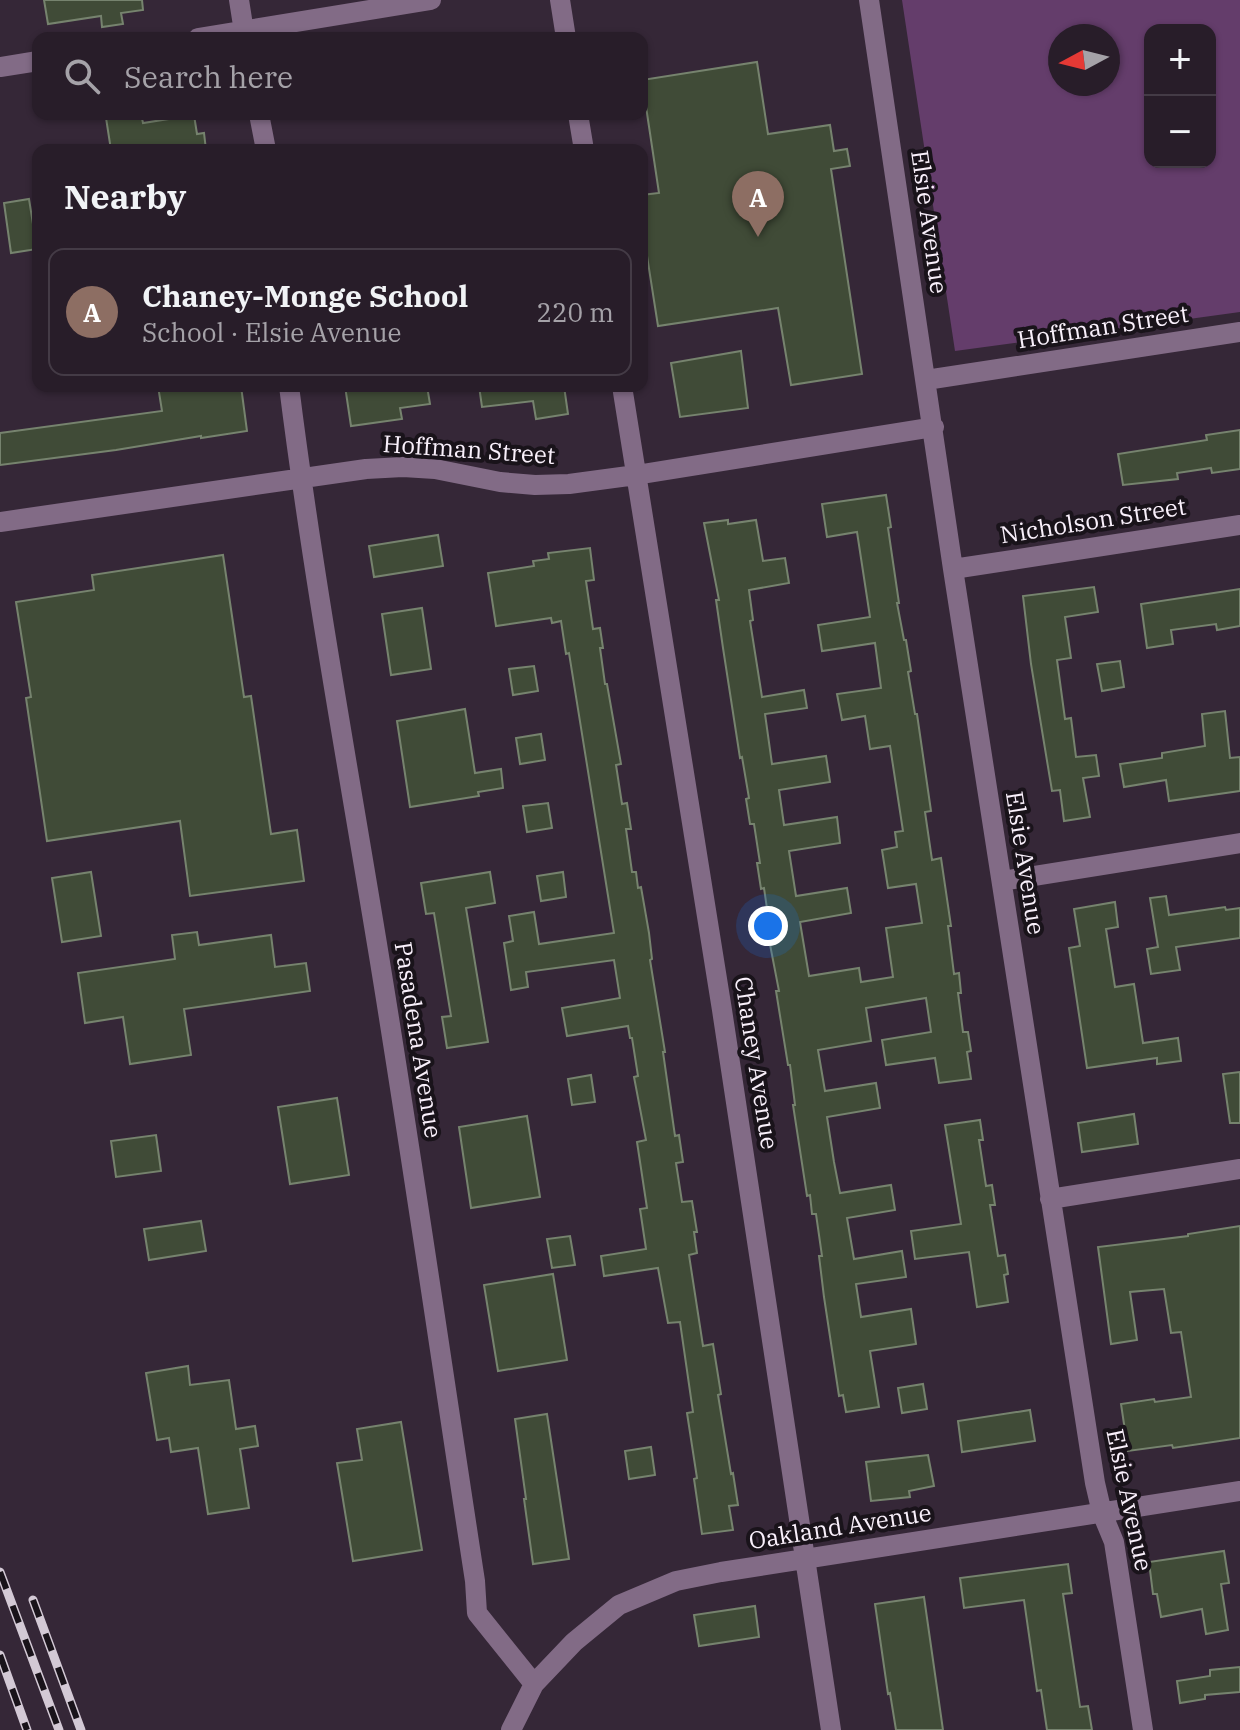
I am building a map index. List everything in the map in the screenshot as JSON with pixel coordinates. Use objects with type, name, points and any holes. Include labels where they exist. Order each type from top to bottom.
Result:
[{"type":"street","points":[[239,0],[244,32]]},
{"type":"street","points":[[261,32],[431,0]]},
{"type":"street","points":[[560,0],[565,32]]},
{"type":"street","name":"Elsie Avenue","points":[[869,0],[1050,1199],[1095,1483],[1102,1513],[1114,1542],[1143,1730]]},
{"type":"street","points":[[0,67],[32,62]]},
{"type":"street","points":[[260,120],[265,144]]},
{"type":"street","points":[[579,120],[583,144]]},
{"type":"street","name":"Hoffman Street","points":[[926,380],[1240,332]]},
{"type":"street","name":"Pasadena Avenue","points":[[290,392],[301,479],[387,1005],[475,1581],[477,1613],[534,1684]]},
{"type":"street","name":"Chaney Avenue","points":[[623,392],[722,1010],[831,1730]]},
{"type":"street","name":"Hoffman Street","points":[[0,522],[366,469],[435,469],[500,482],[569,484],[934,427]]},
{"type":"street","name":"Nicholson Street","points":[[953,569],[1240,525]]},
{"type":"street","points":[[1002,881],[1240,843]]},
{"type":"street","points":[[1050,1199],[1240,1169]]},
{"type":"street","name":"Oakland Avenue","points":[[511,1730],[534,1684],[574,1642],[619,1605],[676,1581],[1240,1491]]},
{"type":"shaded area","points":[[902,0],[1240,0],[1240,312],[955,351]]},
{"type":"building","points":[[44,0],[142,0],[143,10],[121,13],[123,24],[102,27],[101,16],[48,24]]},
{"type":"building","points":[[757,62],[768,134],[830,125],[834,151],[847,149],[850,166],[831,169],[862,374],[791,385],[778,308],[658,326],[648,262],[648,194],[659,193],[648,120],[648,79]]},
{"type":"building","points":[[106,120],[142,120],[143,123],[195,120],[197,134],[204,133],[205,144],[110,144]]},
{"type":"building","points":[[29,199],[32,250],[11,253],[4,203]]},
{"type":"building","points":[[741,351],[748,408],[680,417],[671,363]]},
{"type":"building","points":[[159,392],[242,392],[247,431],[0,465],[0,433],[162,411]]},
{"type":"building","points":[[346,392],[428,392],[430,404],[400,408],[402,419],[351,426]]},
{"type":"building","points":[[480,392],[565,392],[568,414],[536,419],[533,401],[482,407]]},
{"type":"building","points":[[1240,430],[1240,469],[1212,473],[1211,468],[1177,473],[1178,479],[1123,485],[1118,454],[1207,440],[1206,435]]},
{"type":"building","points":[[886,495],[897,603],[906,640],[911,671],[908,672],[931,811],[925,812],[932,860],[941,858],[954,974],[959,973],[963,1032],[968,1032],[971,1051],[967,1052],[971,1079],[939,1083],[935,1058],[886,1065],[882,1040],[931,1032],[926,998],[866,1008],[871,1041],[818,1050],[825,1091],[876,1083],[880,1108],[827,1117],[840,1193],[891,1185],[895,1210],[847,1218],[854,1259],[902,1251],[906,1277],[856,1284],[861,1317],[911,1309],[916,1344],[870,1351],[879,1407],[846,1412],[843,1395],[839,1396],[824,1297],[816,1214],[812,1214],[810,1195],[807,1196],[790,1065],[776,991],[779,991],[767,929],[770,929],[764,888],[761,889],[754,824],[750,824],[746,799],[749,798],[716,600],[719,600],[704,523],[756,520],[763,561],[785,558],[789,583],[749,590],[753,620],[750,621],[762,697],[804,690],[807,708],[765,714],[772,764],[826,756],[830,782],[779,790],[784,825],[837,817],[840,843],[789,851],[796,896],[847,888],[851,913],[800,922],[809,976],[859,968],[861,982],[893,977],[886,928],[922,923],[916,884],[888,888],[882,850],[897,847],[895,832],[903,831],[890,746],[870,749],[865,716],[842,720],[837,694],[881,688],[875,643],[822,651],[818,625],[870,617],[857,532],[827,537],[822,504]]},
{"type":"building","points":[[438,535],[443,566],[374,577],[369,546]]},
{"type":"building","points":[[590,548],[594,580],[586,581],[593,629],[600,628],[605,684],[621,764],[616,765],[622,804],[627,803],[631,829],[626,829],[632,872],[636,872],[638,888],[641,887],[649,933],[650,960],[675,1136],[679,1135],[683,1162],[676,1163],[682,1202],[692,1201],[697,1232],[694,1232],[697,1253],[689,1255],[703,1346],[713,1344],[721,1394],[718,1395],[738,1505],[729,1506],[733,1530],[702,1534],[687,1413],[693,1412],[680,1322],[668,1323],[658,1268],[604,1276],[601,1256],[646,1249],[640,1209],[647,1208],[637,1142],[646,1140],[634,1077],[638,1076],[628,1026],[567,1036],[562,1008],[620,998],[614,960],[526,972],[528,987],[511,990],[504,943],[513,941],[509,916],[534,912],[539,944],[614,933],[569,653],[566,654],[561,621],[552,623],[551,618],[496,626],[488,573],[534,566],[533,561],[549,559],[548,553]]},
{"type":"building","points":[[223,555],[244,697],[251,696],[271,834],[297,830],[304,881],[190,896],[180,821],[47,841],[26,698],[31,697],[16,602],[94,590],[92,575]]},
{"type":"building","points":[[1094,587],[1098,612],[1065,617],[1071,658],[1057,660],[1065,719],[1071,718],[1076,757],[1096,755],[1099,776],[1083,778],[1090,817],[1064,821],[1060,790],[1052,791],[1023,596]]},
{"type":"building","points":[[1240,589],[1240,626],[1217,630],[1216,624],[1171,630],[1173,644],[1147,648],[1141,604]]},
{"type":"building","points":[[422,608],[431,669],[391,675],[382,614]]},
{"type":"building","points":[[1120,661],[1124,687],[1102,691],[1097,664]]},
{"type":"building","points":[[534,666],[538,691],[513,695],[509,669]]},
{"type":"building","points":[[465,709],[475,773],[501,769],[503,788],[478,792],[479,796],[410,807],[397,721]]},
{"type":"building","points":[[1225,711],[1230,758],[1240,757],[1240,791],[1169,801],[1166,780],[1124,787],[1120,764],[1162,758],[1162,753],[1205,746],[1202,714]]},
{"type":"building","points":[[541,734],[545,760],[520,764],[516,738]]},
{"type":"building","points":[[548,803],[552,828],[527,832],[523,806]]},
{"type":"building","points":[[91,872],[101,936],[62,942],[52,878]]},
{"type":"building","points":[[490,872],[495,903],[466,908],[488,1042],[447,1048],[442,1017],[451,1016],[434,913],[426,914],[421,883]]},
{"type":"building","points":[[563,872],[566,897],[541,901],[537,876]]},
{"type":"building","points":[[1166,896],[1169,915],[1225,907],[1226,910],[1240,908],[1240,938],[1176,947],[1180,970],[1151,974],[1147,949],[1158,947],[1150,898]]},
{"type":"building","points":[[1115,902],[1118,927],[1106,929],[1115,987],[1134,984],[1143,1043],[1178,1038],[1181,1061],[1157,1064],[1157,1058],[1087,1068],[1069,948],[1080,946],[1074,909]]},
{"type":"building","points":[[197,932],[199,945],[271,935],[275,967],[306,963],[310,991],[184,1009],[191,1055],[130,1064],[123,1017],[85,1023],[78,973],[175,959],[172,935]]},
{"type":"building","points":[[1240,1072],[1240,1123],[1230,1123],[1223,1074]]},
{"type":"building","points":[[591,1075],[595,1102],[572,1105],[568,1079]]},
{"type":"building","points":[[337,1098],[349,1175],[290,1184],[278,1107]]},
{"type":"building","points":[[1134,1114],[1138,1144],[1082,1152],[1078,1123]]},
{"type":"building","points":[[527,1116],[540,1197],[471,1208],[459,1127]]},
{"type":"building","points":[[980,1120],[983,1140],[979,1140],[986,1186],[992,1185],[995,1205],[990,1205],[998,1256],[1005,1255],[1008,1274],[1004,1275],[1008,1302],[977,1307],[969,1252],[915,1259],[911,1231],[961,1224],[945,1125]]},
{"type":"building","points":[[156,1135],[161,1171],[116,1177],[111,1141]]},
{"type":"building","points":[[201,1221],[206,1251],[149,1260],[144,1229]]},
{"type":"building","points":[[1240,1226],[1240,1438],[1128,1451],[1121,1404],[1191,1397],[1181,1332],[1171,1333],[1164,1289],[1130,1292],[1137,1340],[1111,1344],[1098,1247]]},
{"type":"building","points":[[570,1236],[575,1265],[552,1268],[547,1239]]},
{"type":"building","points":[[553,1274],[567,1360],[498,1371],[484,1285]]},
{"type":"building","points":[[188,1366],[190,1385],[229,1380],[236,1429],[255,1426],[258,1446],[240,1449],[249,1508],[208,1514],[198,1448],[171,1452],[169,1438],[157,1440],[146,1373]]},
{"type":"building","points":[[923,1384],[927,1409],[902,1413],[898,1388]]},
{"type":"building","points":[[1030,1410],[1035,1441],[962,1452],[958,1421]]},
{"type":"building","points":[[547,1414],[569,1559],[533,1564],[515,1419]]},
{"type":"building","points":[[401,1422],[422,1550],[353,1561],[337,1463],[362,1460],[357,1429]]},
{"type":"building","points":[[651,1447],[655,1475],[629,1479],[625,1451]]},
{"type":"building","points":[[928,1455],[934,1486],[909,1491],[910,1497],[871,1501],[866,1462]]},
{"type":"building","points":[[1224,1551],[1229,1583],[1221,1584],[1228,1630],[1206,1634],[1202,1609],[1161,1617],[1157,1594],[1153,1594],[1149,1562]]},
{"type":"building","points":[[1068,1564],[1072,1593],[1063,1594],[1080,1707],[1088,1706],[1092,1730],[1047,1730],[1041,1690],[1037,1691],[1024,1600],[964,1608],[960,1578]]},
{"type":"building","points":[[924,1597],[943,1730],[896,1730],[875,1604]]},
{"type":"building","points":[[755,1606],[759,1637],[699,1646],[694,1615]]},
{"type":"building","points":[[1240,1667],[1240,1692],[1205,1695],[1205,1699],[1180,1703],[1177,1681],[1210,1676],[1210,1670]]},
{"type":"railway","points":[[0,1572],[59,1730]]},
{"type":"railway","points":[[33,1600],[81,1730]]},
{"type":"railway","points":[[0,1655],[27,1730]]},
{"type":"place","name":"Chaney-Monge School","points":[[758,237]]}]
